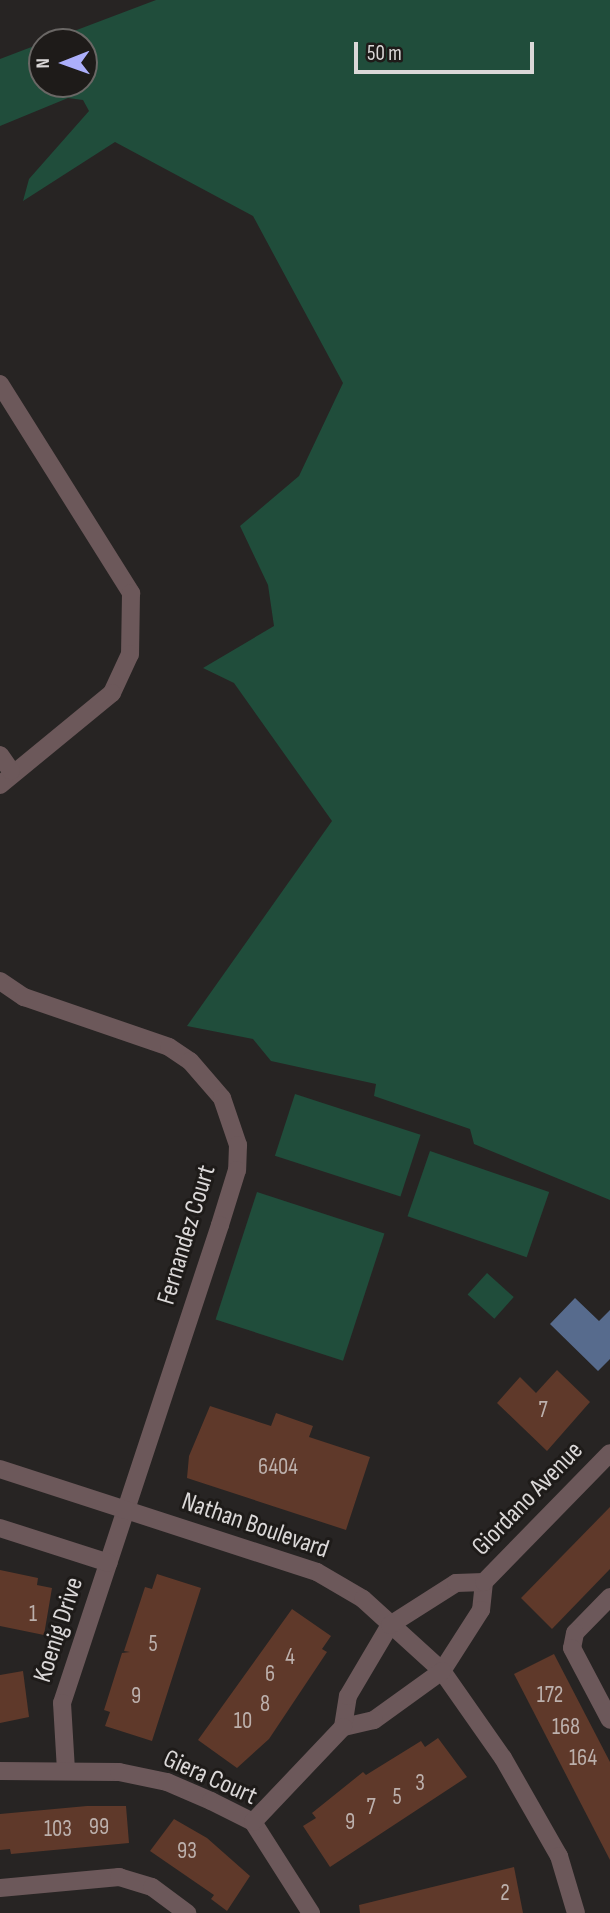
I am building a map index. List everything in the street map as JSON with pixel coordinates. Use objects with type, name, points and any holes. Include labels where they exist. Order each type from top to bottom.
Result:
[{"type":"street","points":[[0,755],[6,778],[112,693],[130,654],[131,593],[2,393]]},
{"type":"street","name":"Fernandez Court","points":[[0,981],[24,997],[169,1047],[208,1078],[233,1120],[237,1170],[127,1511]]},
{"type":"street","name":"Giordano Avenue","points":[[442,1671],[481,1609],[484,1582],[610,1453]]},
{"type":"street","name":"Nathan Boulevard","points":[[0,1469],[317,1572],[363,1599],[442,1671],[503,1758],[559,1856],[576,1913]]},
{"type":"street","name":"Koenig Drive","points":[[66,1770],[62,1703],[127,1511]]},
{"type":"street","points":[[0,1528],[109,1563]]},
{"type":"street","name":"Giordano Avenue","points":[[390,1625],[456,1583],[484,1582]]},
{"type":"street","points":[[610,1597],[575,1633],[572,1647],[610,1720]]},
{"type":"street","points":[[343,1727],[348,1696],[390,1625]]},
{"type":"street","points":[[253,1822],[343,1727],[374,1720],[442,1671]]},
{"type":"street","name":"Giera Court","points":[[0,1771],[66,1770],[167,1782],[253,1822],[311,1913]]},
{"type":"street","points":[[0,1888],[119,1877],[152,1888],[187,1913]]},
{"type":"green space","points":[[156,0],[610,0],[610,1200],[474,1144],[470,1129],[374,1096],[376,1084],[271,1061],[253,1039],[187,1026],[332,821],[234,683],[203,668],[274,626],[268,585],[240,526],[299,476],[343,383],[253,216],[115,142],[23,201],[29,179],[89,111],[83,100],[68,98],[98,98],[98,28],[82,28]]},
{"type":"green space","points":[[28,48],[28,98],[68,98],[0,126],[0,59]]},
{"type":"green space","points":[[295,1094],[421,1135],[400,1197],[275,1156]]},
{"type":"green space","points":[[430,1151],[549,1192],[527,1257],[408,1216]]},
{"type":"green space","points":[[257,1192],[384,1233],[343,1361],[216,1319]]},
{"type":"green space","points":[[487,1273],[514,1297],[494,1319],[468,1295]]},
{"type":"water","points":[[575,1298],[599,1321],[610,1310],[610,1359],[598,1371],[550,1324]]},
{"type":"building","points":[[557,1370],[590,1402],[547,1451],[497,1403],[520,1377],[536,1393]]},
{"type":"building","points":[[210,1406],[271,1426],[276,1413],[313,1426],[309,1437],[370,1457],[346,1530],[187,1478],[189,1456]]},
{"type":"building","points":[[610,1507],[610,1569],[552,1629],[521,1598]]},
{"type":"building","points":[[0,1570],[38,1578],[37,1585],[52,1588],[44,1635],[0,1626]]},
{"type":"building","points":[[157,1574],[201,1588],[152,1741],[105,1726],[110,1712],[104,1710],[122,1653],[130,1652],[124,1651],[145,1587],[152,1589]]},
{"type":"building","points":[[292,1609],[331,1636],[322,1649],[327,1652],[269,1739],[237,1768],[198,1740]]},
{"type":"building","points":[[554,1654],[610,1762],[610,1860],[514,1674]]},
{"type":"building","points":[[23,1671],[29,1717],[0,1723],[0,1675]]},
{"type":"building","points":[[438,1738],[467,1777],[330,1867],[303,1826],[316,1818],[312,1813],[363,1772],[366,1775],[421,1741],[425,1747]]},
{"type":"building","points":[[87,1806],[126,1806],[129,1843],[11,1854],[10,1849],[0,1850],[0,1814]]},
{"type":"building","points":[[174,1819],[207,1838],[250,1876],[227,1911],[211,1899],[214,1895],[150,1851]]},
{"type":"building","points":[[514,1867],[523,1913],[360,1913],[359,1905]]}]
